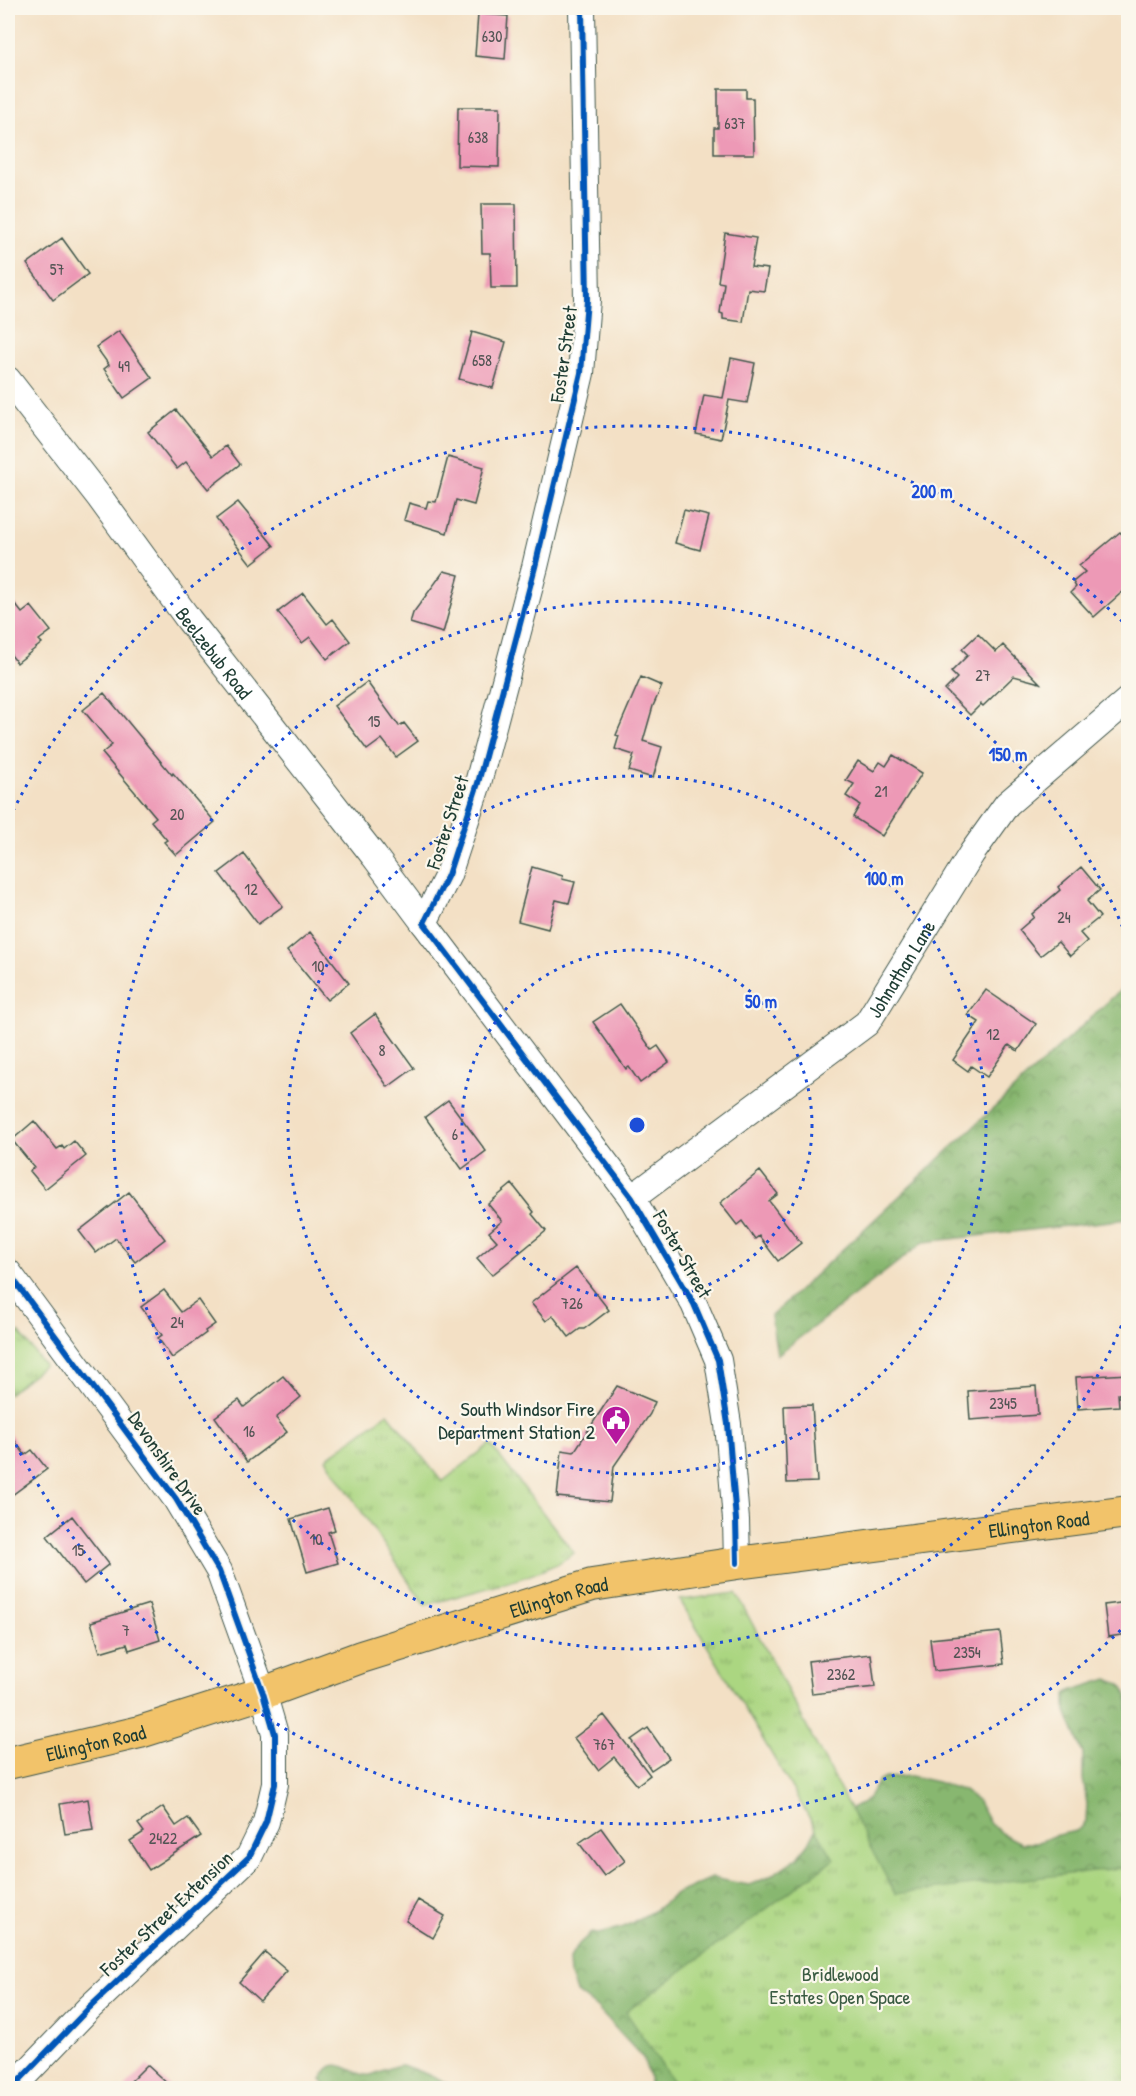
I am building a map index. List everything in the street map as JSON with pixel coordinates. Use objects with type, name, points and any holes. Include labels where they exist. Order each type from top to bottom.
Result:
[{"type":"main road","name":"Ellington Road","points":[[8,1763],[140,1732],[263,1693],[361,1657],[592,1585],[737,1563],[1128,1512]]},
{"type":"street","name":"Foster Street","points":[[582,8],[587,300],[581,373],[535,567],[478,783],[448,875],[424,923],[632,1198],[694,1304],[718,1360],[728,1424],[737,1563]]},
{"type":"street","name":"Beelzebub Road","points":[[8,380],[100,498],[189,620],[424,923]]},
{"type":"street","name":"Johnathan Lane","points":[[632,1198],[867,1023],[972,853],[1007,804],[1128,700]]},
{"type":"street","name":"Devonshire Drive","points":[[8,1272],[176,1499],[219,1571],[263,1693]]},
{"type":"street","name":"Foster Street Extension","points":[[12,2088],[89,2008],[249,1857],[266,1822],[275,1784],[275,1734],[263,1693]]},
{"type":"green space","points":[[1128,983],[1128,1219],[924,1242],[777,1355],[771,1316]]},
{"type":"green space","points":[[19,1332],[44,1365],[8,1394],[8,1340]]},
{"type":"green space","points":[[388,1413],[442,1482],[490,1444],[574,1553],[560,1562],[524,1577],[425,1605],[326,1459]]},
{"type":"green space","name":"Bridlewood Estates Open Space","points":[[736,1593],[895,1894],[1128,1867],[1128,2088],[677,2088],[626,2012],[834,1859],[680,1600]]},
{"type":"green space","name":"Bridlewood Estates Open Space","points":[[1108,1679],[1120,1684],[1128,1696],[1128,2088],[647,2088],[649,2076],[643,2058],[597,2008],[576,1992],[570,1976],[569,1959],[579,1944],[591,1933],[599,1934],[624,1927],[655,1910],[676,1894],[712,1878],[749,1885],[769,1877],[798,1857],[809,1843],[817,1827],[863,1803],[878,1781],[886,1778],[910,1776],[964,1791],[978,1802],[990,1824],[1021,1843],[1037,1843],[1053,1836],[1076,1831],[1086,1821],[1087,1804],[1083,1779],[1083,1753],[1066,1711],[1066,1694]]},
{"type":"green space","points":[[338,2065],[357,2073],[370,2075],[402,2065],[437,2078],[455,2088],[328,2088],[321,2080],[332,2066]]},
{"type":"building","points":[[478,14],[508,16],[505,59],[475,56]]},
{"type":"building","points":[[718,89],[746,89],[746,98],[753,98],[754,154],[714,154],[714,128],[718,128]]},
{"type":"building","points":[[458,107],[500,107],[499,167],[457,166]]},
{"type":"building","points":[[481,204],[516,204],[517,288],[491,288],[490,253],[482,253]]},
{"type":"building","points":[[725,233],[756,238],[751,267],[768,269],[764,291],[748,289],[743,322],[723,319],[723,314],[720,313],[724,283],[718,282]]},
{"type":"building","points":[[62,238],[88,274],[53,300],[27,264]]},
{"type":"building","points":[[119,331],[152,378],[124,398],[104,369],[109,365],[96,347]]},
{"type":"building","points":[[472,332],[506,342],[493,388],[459,379]]},
{"type":"building","points":[[731,358],[755,363],[747,403],[729,400],[721,439],[696,434],[704,395],[723,398]]},
{"type":"building","points":[[176,410],[213,456],[226,446],[240,464],[208,489],[186,462],[177,469],[148,432]]},
{"type":"building","points":[[448,457],[484,467],[474,505],[456,500],[447,533],[404,520],[409,503],[426,508],[428,501],[436,502]]},
{"type":"building","points":[[238,502],[274,546],[251,564],[216,519]]},
{"type":"building","points":[[684,510],[709,516],[700,550],[675,543]]},
{"type":"building","points":[[1120,532],[1128,541],[1128,587],[1094,617],[1071,592],[1076,587],[1073,582],[1085,572],[1079,566]]},
{"type":"building","points":[[444,571],[459,575],[443,633],[410,623],[413,613]]},
{"type":"building","points":[[303,593],[327,624],[333,619],[350,641],[327,659],[310,637],[302,643],[278,612]]},
{"type":"building","points":[[8,595],[22,613],[31,606],[51,631],[39,640],[42,643],[17,663],[8,651]]},
{"type":"building","points":[[978,634],[996,652],[1003,645],[1040,683],[1014,676],[983,706],[981,704],[970,715],[945,690],[957,678],[951,672],[968,655],[962,649]]},
{"type":"building","points":[[641,677],[662,686],[653,706],[643,741],[662,747],[653,778],[629,771],[634,755],[615,749],[619,736],[616,735]]},
{"type":"building","points":[[367,682],[399,726],[404,723],[418,741],[396,757],[382,739],[367,750],[334,706]]},
{"type":"building","points":[[104,693],[172,775],[173,773],[215,822],[176,855],[164,842],[167,840],[151,821],[156,817],[102,753],[112,745],[83,710]]},
{"type":"building","points":[[893,755],[922,773],[882,836],[853,817],[860,805],[846,796],[854,784],[846,780],[858,761],[874,771],[880,762],[886,766]]},
{"type":"building","points":[[244,854],[283,906],[258,924],[219,873]]},
{"type":"building","points":[[532,867],[575,882],[569,903],[556,900],[548,929],[518,921]]},
{"type":"building","points":[[1081,867],[1100,890],[1087,901],[1100,917],[1080,933],[1087,941],[1070,956],[1058,942],[1040,956],[1019,930],[1034,917],[1032,914],[1060,890],[1058,887]]},
{"type":"building","points":[[310,932],[349,983],[327,1000],[287,951]]},
{"type":"building","points":[[986,990],[1036,1024],[1018,1051],[1009,1045],[987,1077],[971,1066],[968,1071],[953,1060],[979,1022],[968,1015]]},
{"type":"building","points":[[620,1004],[652,1050],[658,1046],[669,1062],[640,1083],[629,1067],[626,1069],[593,1022]]},
{"type":"building","points":[[375,1014],[414,1068],[388,1087],[350,1033]]},
{"type":"building","points":[[448,1100],[486,1151],[462,1169],[425,1117]]},
{"type":"building","points":[[34,1121],[57,1149],[62,1146],[64,1149],[74,1141],[86,1156],[45,1189],[30,1171],[34,1167],[12,1140]]},
{"type":"building","points":[[760,1171],[778,1194],[769,1201],[801,1243],[778,1261],[759,1236],[755,1239],[742,1221],[737,1225],[720,1203]]},
{"type":"building","points":[[512,1184],[546,1231],[492,1275],[477,1258],[497,1241],[489,1232],[502,1221],[488,1204]]},
{"type":"building","points":[[129,1192],[165,1239],[135,1262],[116,1238],[96,1253],[79,1231]]},
{"type":"building","points":[[576,1268],[609,1310],[569,1337],[553,1316],[546,1321],[531,1303]]},
{"type":"building","points":[[164,1290],[181,1312],[198,1300],[215,1324],[172,1358],[158,1338],[162,1335],[141,1307]]},
{"type":"building","points":[[1128,1374],[1128,1393],[1118,1394],[1119,1406],[1078,1409],[1076,1377]]},
{"type":"building","points":[[283,1376],[301,1397],[276,1418],[287,1432],[247,1462],[215,1417],[239,1400],[244,1407]]},
{"type":"building","name":"South Windsor Fire Department Station 2","points":[[617,1386],[655,1402],[650,1414],[614,1466],[610,1502],[557,1497],[562,1450],[574,1452]]},
{"type":"building","points":[[1036,1386],[1038,1415],[970,1420],[968,1391]]},
{"type":"building","points":[[812,1405],[817,1482],[787,1483],[784,1406]]},
{"type":"building","points":[[8,1431],[25,1455],[32,1450],[47,1469],[8,1498]]},
{"type":"building","points":[[328,1508],[335,1530],[328,1532],[338,1563],[307,1572],[291,1519]]},
{"type":"building","points":[[72,1516],[109,1564],[84,1584],[47,1536]]},
{"type":"building","points":[[1128,1602],[1128,1634],[1108,1637],[1104,1605]]},
{"type":"building","points":[[149,1604],[160,1640],[129,1650],[127,1644],[100,1652],[91,1622]]},
{"type":"building","points":[[1000,1632],[1004,1664],[934,1671],[930,1639]]},
{"type":"building","points":[[871,1654],[875,1687],[812,1694],[808,1661]]},
{"type":"building","points":[[604,1715],[650,1775],[637,1785],[614,1757],[598,1770],[574,1738]]},
{"type":"building","points":[[648,1728],[669,1758],[651,1770],[631,1740]]},
{"type":"building","points":[[88,1799],[93,1830],[65,1834],[60,1804]]},
{"type":"building","points":[[163,1807],[176,1826],[188,1818],[201,1836],[149,1870],[130,1841],[144,1832],[138,1824]]},
{"type":"building","points":[[601,1828],[625,1861],[604,1876],[579,1843]]},
{"type":"building","points":[[418,1900],[445,1916],[433,1938],[406,1921]]},
{"type":"building","points":[[265,1952],[287,1971],[260,2001],[239,1982]]},
{"type":"building","points":[[147,2065],[172,2088],[124,2088]]},
{"type":"cycle path","points":[[582,8],[587,300],[581,373],[535,567],[478,783],[448,875],[424,923],[632,1198],[694,1304],[718,1360],[728,1424],[737,1563]]},
{"type":"cycle path","points":[[8,1272],[176,1499],[219,1571],[263,1693],[275,1734],[275,1784],[266,1822],[249,1857],[89,2008],[12,2088]]},
{"type":"place","name":"South Windsor Fire Department Station 2","points":[[616,1446]]}]
